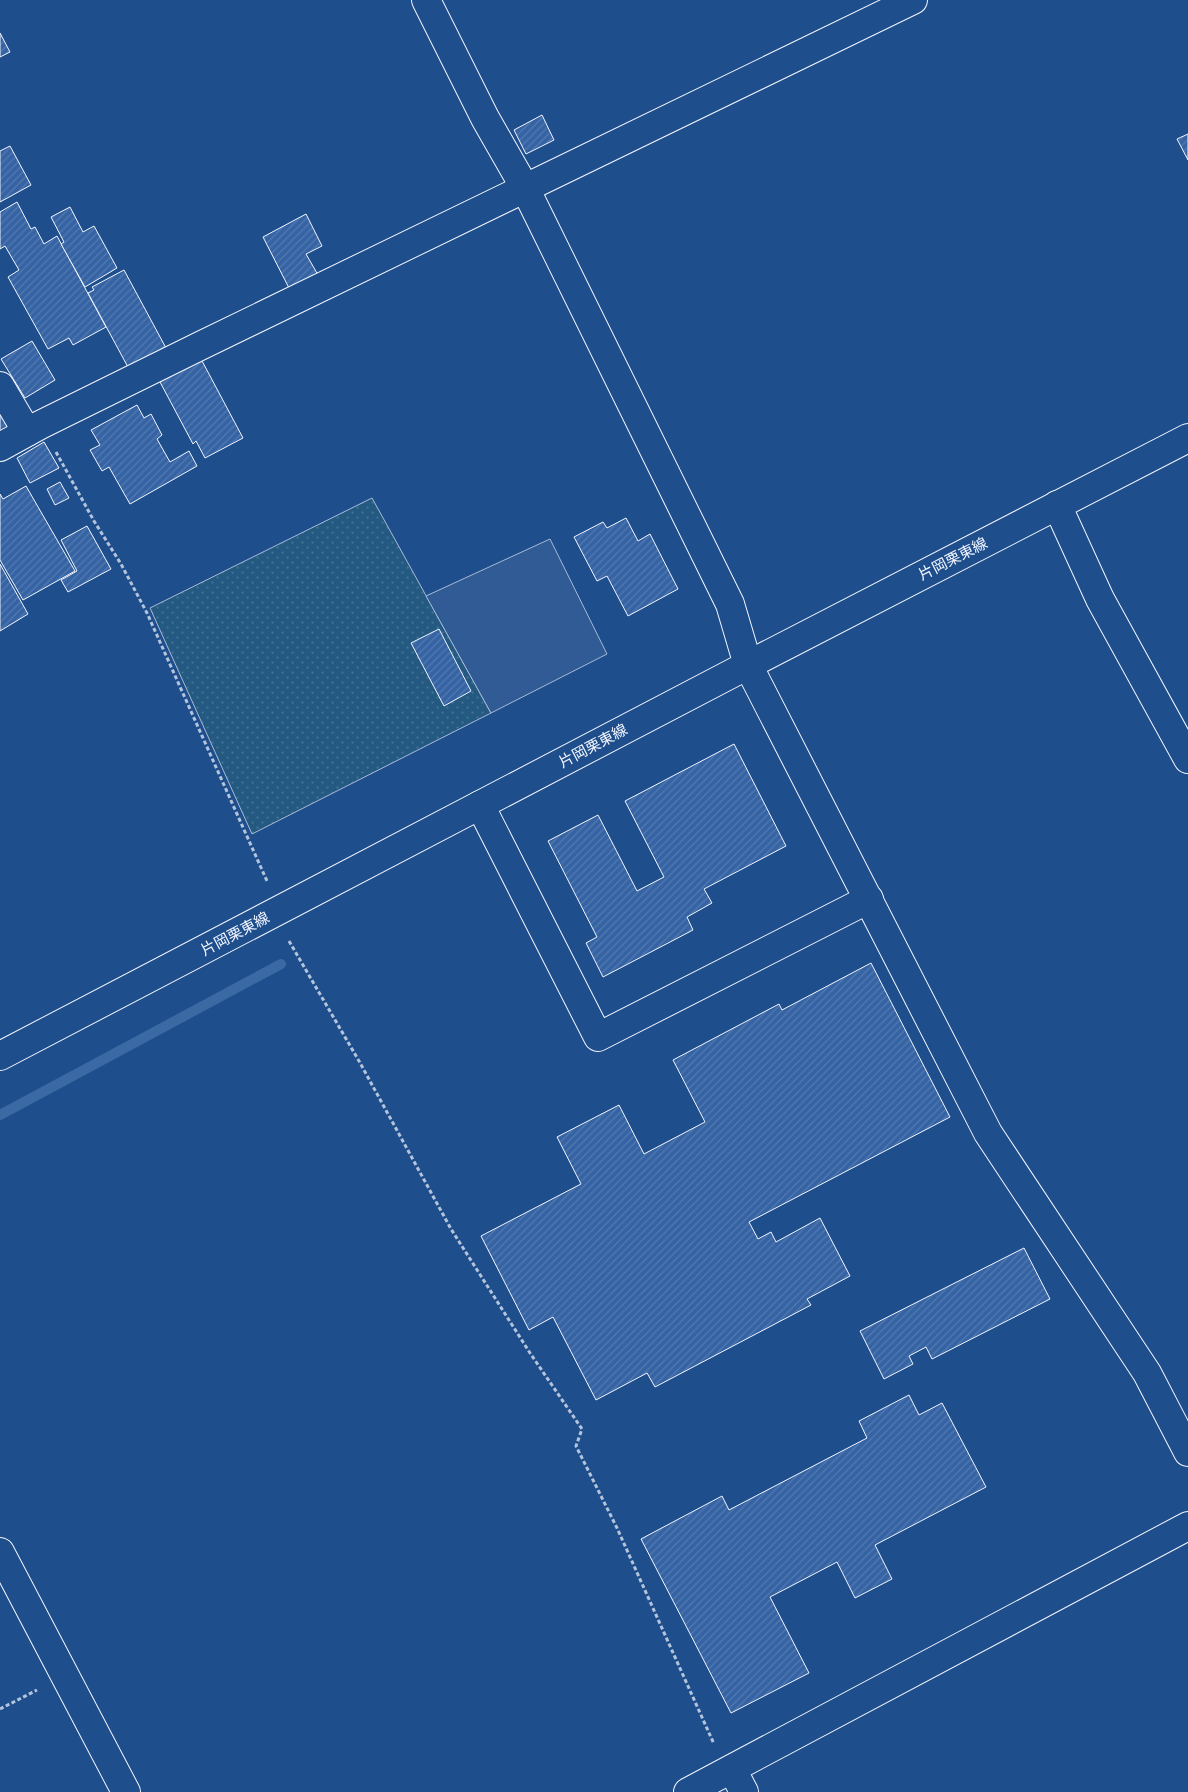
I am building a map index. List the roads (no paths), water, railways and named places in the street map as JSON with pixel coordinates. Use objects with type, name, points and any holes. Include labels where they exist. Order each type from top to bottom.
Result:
[{"type":"street","points":[[426,0],[485,118],[524,188],[730,604],[748,665],[988,1133],[1147,1373],[1188,1452]]},
{"type":"street","points":[[0,447],[524,188],[913,0]]},
{"type":"street","points":[[0,386],[34,429]]},
{"type":"street","name":"片岡栗東線","points":[[0,1056],[748,665],[1188,438]]},
{"type":"street","points":[[1057,505],[1100,599],[1188,759]]},
{"type":"street","points":[[480,805],[598,1037],[869,900]]},
{"type":"street","points":[[688,1792],[734,1778],[1188,1526]]},
{"type":"street","points":[[0,1552],[126,1792]]},
{"type":"waterway","points":[[0,1115],[281,964]]}]
